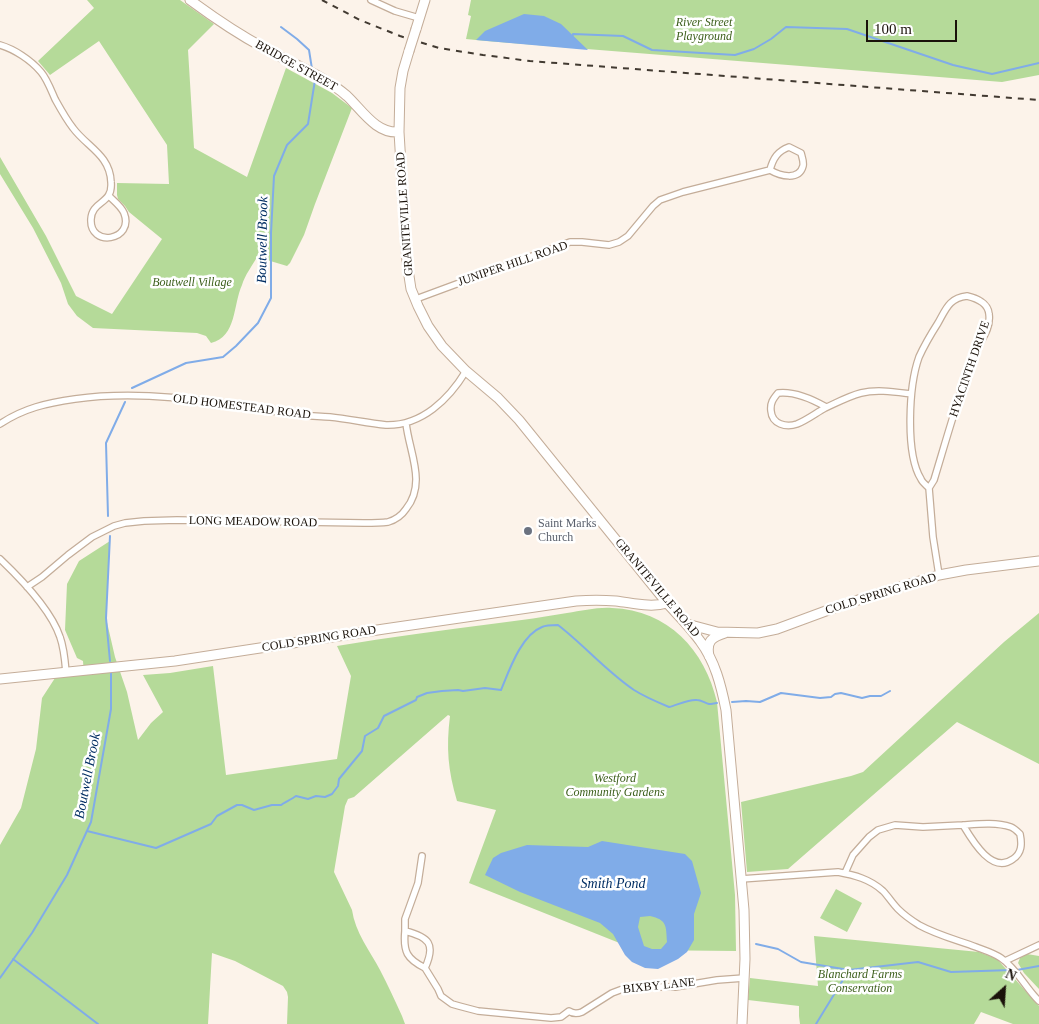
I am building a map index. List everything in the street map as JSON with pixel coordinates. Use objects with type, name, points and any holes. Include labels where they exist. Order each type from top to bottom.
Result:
[{"type":"main road","name":"BRIDGE STREET","points":[[190,0],[243,36],[316,75],[339,90],[377,126],[390,132],[399,132]]},
{"type":"main road","name":"GRANITEVILLE ROAD","points":[[425,0],[403,71],[400,88],[399,132],[407,263],[412,289],[423,318],[435,337],[451,356],[507,407],[535,438],[667,603],[701,642],[709,656],[719,680],[726,710],[742,879],[745,959],[742,1024]]},
{"type":"main road","name":"COLD SPRING ROAD","points":[[686,624],[710,631],[726,633],[758,633],[776,629],[842,605],[939,575],[1039,561]]},
{"type":"main road","name":"COLD SPRING ROAD","points":[[637,603],[649,600],[659,593]]},
{"type":"main road","name":"COLD SPRING ROAD","points":[[0,679],[175,661],[384,628],[576,601],[606,600],[652,606],[667,603]]},
{"type":"main road","points":[[709,656],[708,646],[712,640],[726,633]]},
{"type":"street","points":[[372,0],[394,11],[419,18]]},
{"type":"street","points":[[0,45],[13,50],[41,72],[72,128],[107,164],[112,182],[112,190],[109,196],[94,208],[90,222],[92,229],[103,238],[111,238],[118,235],[123,230],[125,223],[121,208],[109,196]]},
{"type":"street","name":"JUNIPER HILL ROAD","points":[[416,299],[570,242],[609,245],[619,242],[628,236],[660,200],[683,192],[770,170],[785,176],[794,175],[800,172],[804,164],[801,153],[789,147],[783,149],[776,156],[770,170]]},
{"type":"street","name":"HYACINTH DRIVE","points":[[929,488],[921,480],[914,462],[912,449],[910,425],[914,374],[920,356],[948,306],[958,297],[976,298],[988,309],[986,333],[975,352],[934,480],[929,488],[933,538],[939,575]]},
{"type":"street","name":"OLD HOMESTEAD ROAD","points":[[0,424],[29,408],[50,402],[98,396],[133,395],[191,399],[394,426],[421,417],[436,407],[466,371]]},
{"type":"street","points":[[826,407],[810,399],[785,392],[778,393],[770,406],[771,414],[776,422],[786,426],[797,424],[826,407],[861,393],[911,394]]},
{"type":"street","name":"LONG MEADOW ROAD","points":[[27,587],[92,537],[114,526],[125,523],[177,520],[364,523],[387,522],[394,519],[402,514],[410,504],[416,487],[406,423]]},
{"type":"street","points":[[0,560],[27,587],[47,613],[57,631],[63,648],[66,672]]},
{"type":"street","points":[[845,873],[853,855],[869,837],[878,830],[896,824],[923,827],[979,824],[1012,827],[1020,834],[1022,843],[1020,852],[1008,863],[995,862],[978,848],[963,825]]},
{"type":"street","name":"BIXBY LANE","points":[[422,856],[418,883],[408,908],[404,931],[406,954],[413,962],[425,968],[441,996],[452,1004],[478,1010],[551,1018],[561,1017],[568,1010],[571,1013],[577,1014],[582,1012],[612,993],[628,987],[675,987],[717,980],[744,978]]},
{"type":"street","points":[[742,879],[838,872],[863,878],[883,891],[897,908],[923,927],[999,956],[1016,971],[1039,1001]]},
{"type":"street","points":[[404,931],[418,934],[428,941],[430,949],[429,960],[425,968]]},
{"type":"street","points":[[1005,961],[1039,945]]},
{"type":"green space","name":"Boutwell Village","points":[[87,0],[180,0],[214,24],[188,50],[194,148],[247,177],[286,68],[332,93],[352,108],[304,235],[290,263],[287,266],[257,257],[243,281],[230,327],[219,340],[211,343],[206,336],[197,333],[93,328],[77,316],[68,304],[61,283],[33,228],[0,174],[0,157],[46,236],[76,296],[112,314],[162,239],[129,212],[118,199],[117,183],[169,184],[167,145],[99,41],[50,75],[38,61],[94,8]]},
{"type":"green space","name":"River Street Playground","points":[[471,0],[1039,0],[1039,75],[1002,82],[466,39],[471,16],[468,15]]},
{"type":"green space","name":"Westford Community Gardens","points":[[110,541],[106,618],[115,657],[127,692],[138,740],[151,723],[163,712],[143,675],[213,666],[226,775],[337,759],[351,676],[337,646],[601,608],[632,610],[650,616],[667,625],[681,636],[693,650],[711,683],[717,702],[735,895],[736,951],[637,950],[469,883],[496,810],[457,801],[449,759],[450,716],[448,715],[354,797],[348,799],[345,806],[334,872],[352,910],[356,926],[383,976],[405,1024],[287,1024],[288,997],[283,986],[235,961],[212,953],[208,1024],[0,1024],[0,845],[21,808],[36,749],[42,698],[55,678],[84,675],[83,661],[77,658],[65,630],[67,584],[79,561]]},
{"type":"green space","points":[[1039,613],[1039,764],[957,722],[788,869],[747,872],[741,802],[863,772],[1004,642]]},
{"type":"green space","points":[[836,889],[862,903],[847,932],[820,918]]},
{"type":"green space","name":"Blanchard Farms Conservation","points":[[814,936],[979,952],[997,959],[1039,1006],[1039,1024],[1013,1024],[981,1012],[974,1024],[800,1024],[799,1006],[748,1000],[750,978],[818,986]]},
{"type":"green space","points":[[1027,954],[1039,956],[1039,989],[1024,973],[1018,963],[1020,958]]},
{"type":"water","points":[[524,14],[544,16],[561,24],[588,50],[476,40],[485,31]]},
{"type":"water","name":"Smith Pond","points":[[602,841],[685,854],[692,861],[701,893],[694,914],[694,940],[687,952],[658,969],[645,968],[632,962],[625,955],[613,934],[600,923],[520,892],[485,875],[493,858],[501,853],[527,845],[588,847]],"holes":[[[650,916],[660,919],[666,927],[667,942],[661,949],[652,949],[644,946],[638,927],[640,917]]]},
{"type":"waterway","name":"Boutwell Brook","points":[[281,27],[309,50],[312,69]]},
{"type":"waterway","points":[[573,35],[623,36],[652,50],[735,55],[754,49],[786,27],[847,29],[953,65],[992,74],[1039,63]]},
{"type":"waterway","name":"Boutwell Brook","points":[[132,388],[186,363],[223,357],[258,323],[271,298],[271,233],[274,176],[287,145],[308,124],[315,80]]},
{"type":"waterway","name":"Boutwell Brook","points":[[108,516],[106,443],[125,402]]},
{"type":"waterway","name":"Boutwell Brook","points":[[110,536],[106,618],[110,661]]},
{"type":"waterway","points":[[87,831],[156,848],[211,824],[217,816],[237,805],[254,810],[272,805],[281,805],[296,796],[308,799],[316,796],[325,797],[332,794],[338,786],[339,779],[362,751],[365,736],[378,728],[384,716],[427,693],[485,688],[501,690],[522,645],[535,631],[545,626],[558,625],[624,683],[638,693],[669,707],[694,700],[700,700],[709,704],[717,703]]},
{"type":"waterway","name":"Boutwell Brook","points":[[0,978],[32,933],[67,875],[91,822],[111,709],[111,673]]},
{"type":"waterway","points":[[732,702],[760,702],[781,693],[820,698],[831,697],[841,693],[862,698],[881,696],[890,691]]},
{"type":"waterway","points":[[756,944],[778,949],[801,962],[849,970],[918,962],[951,972],[1012,970]]},
{"type":"waterway","points":[[13,959],[98,1024]]},
{"type":"waterway","points":[[1017,970],[1039,966]]},
{"type":"waterway","points":[[816,1024],[849,970]]},
{"type":"railway","points":[[322,0],[360,20],[400,36],[439,48],[483,55],[530,61],[1039,100]]},
{"type":"place","name":"Saint Marks Church","points":[[528,531]]}]
